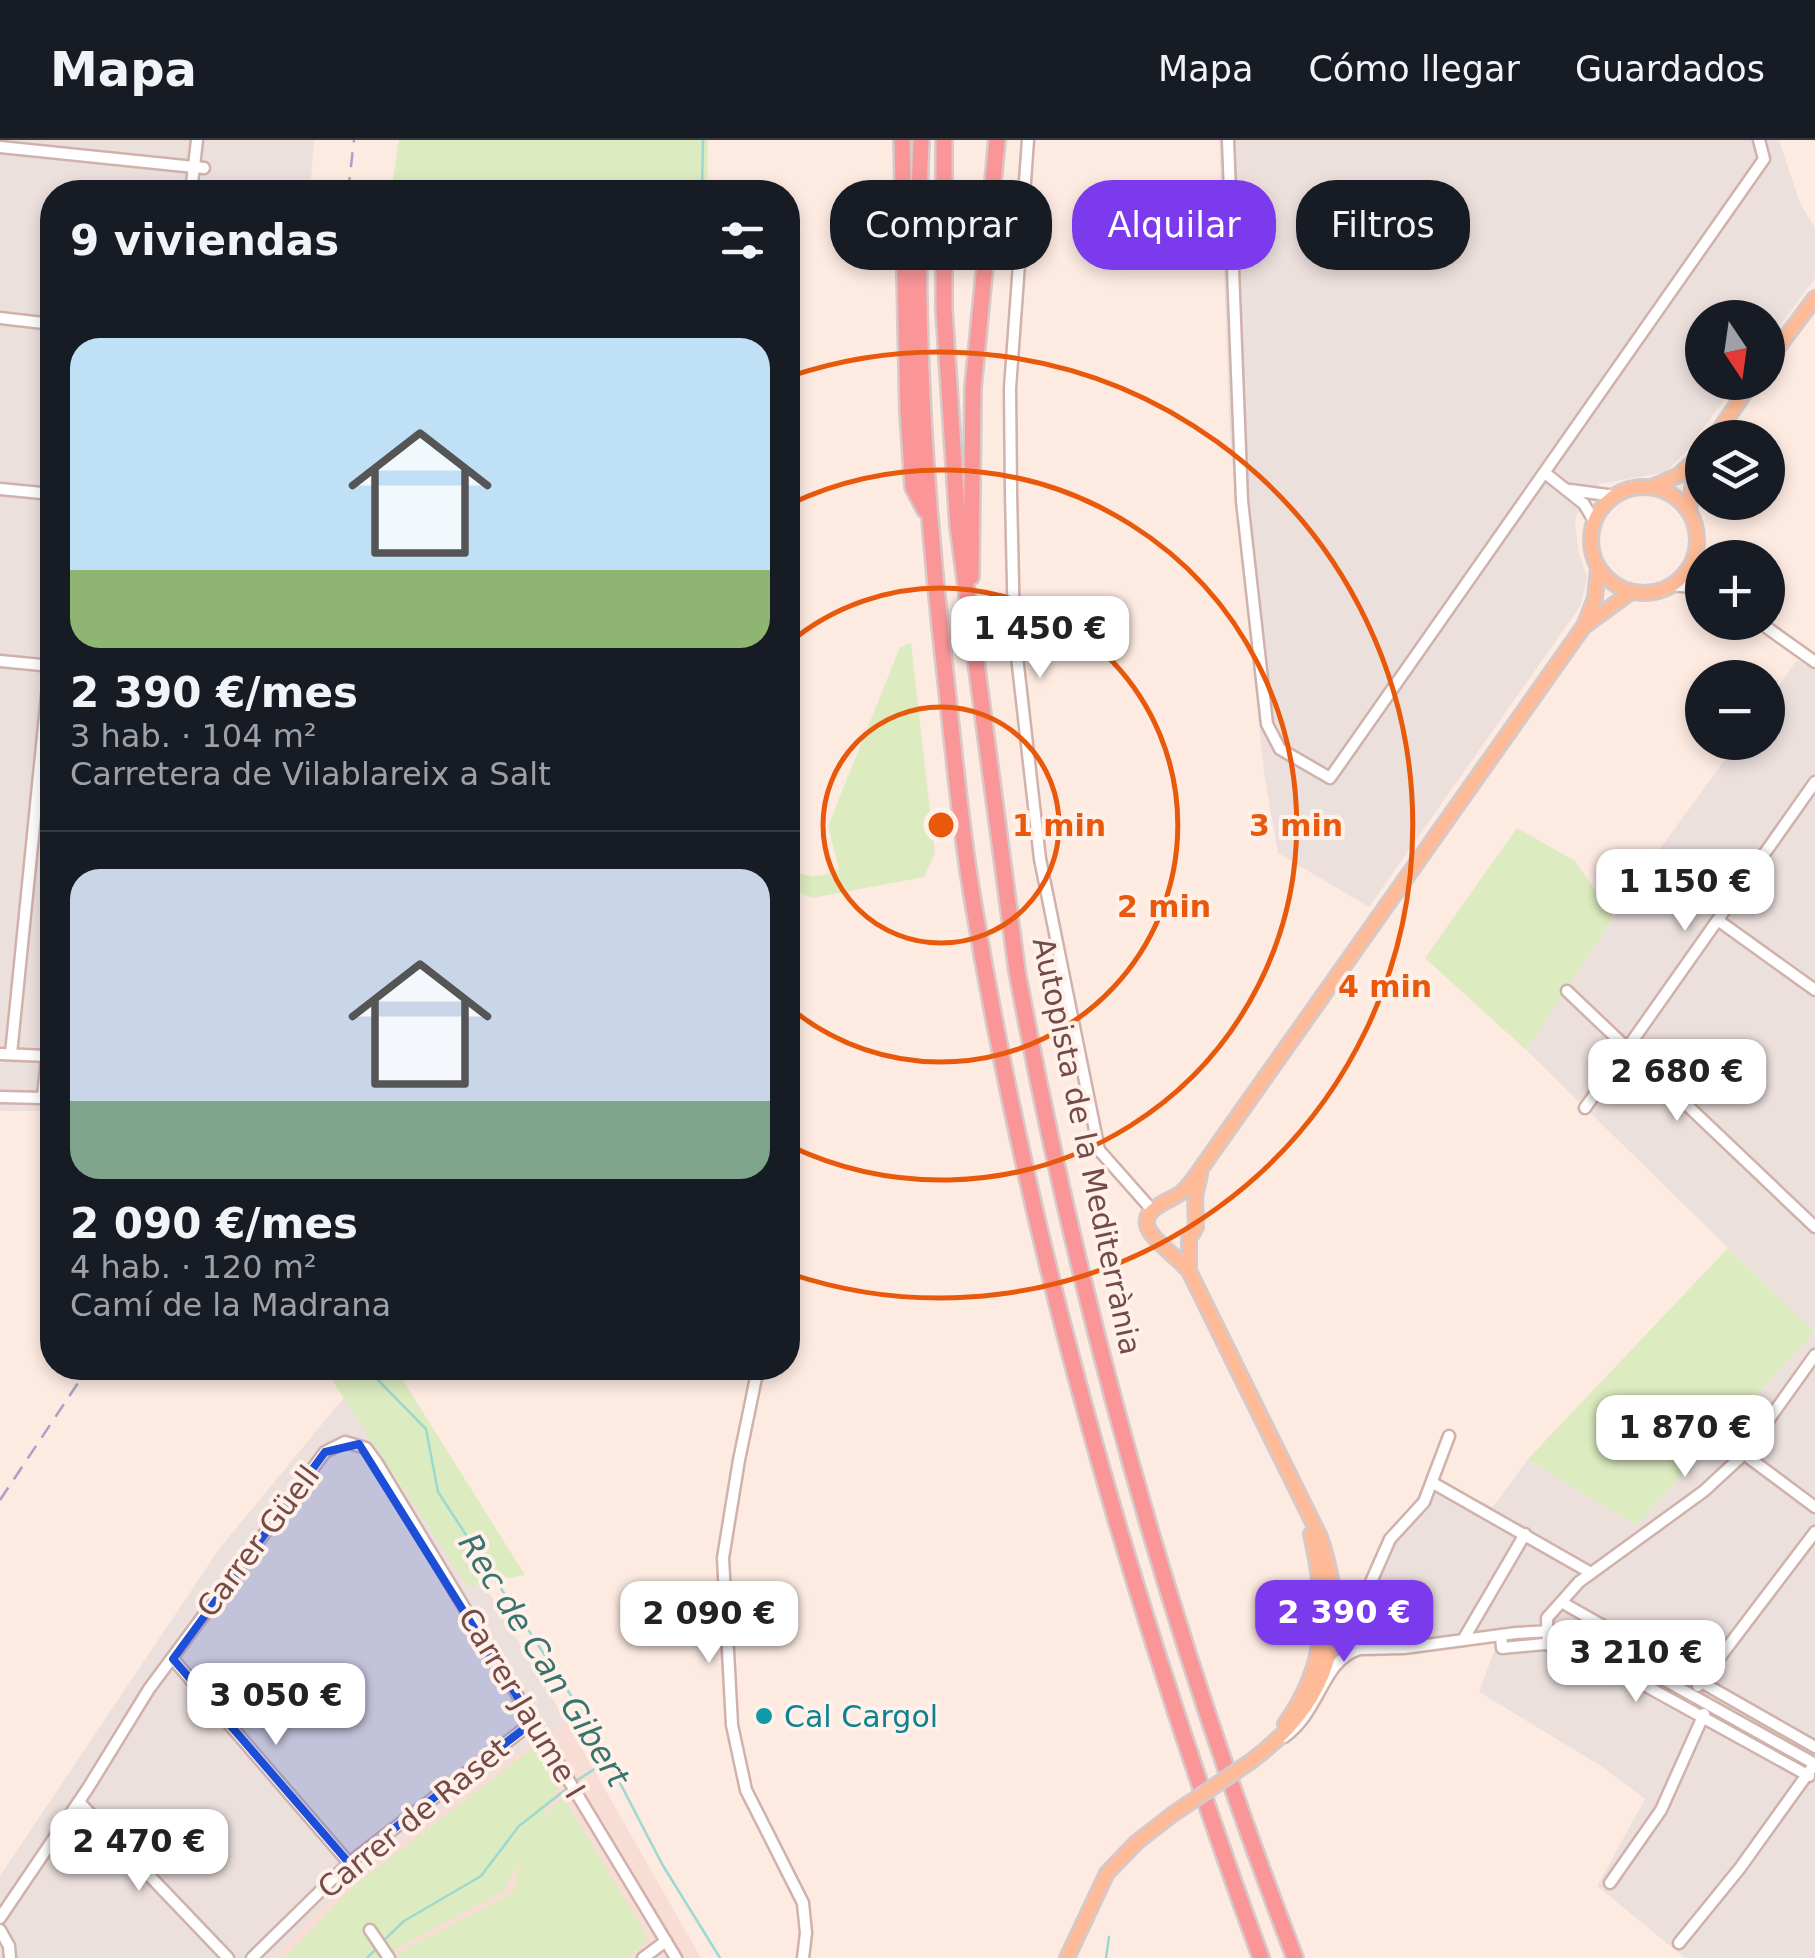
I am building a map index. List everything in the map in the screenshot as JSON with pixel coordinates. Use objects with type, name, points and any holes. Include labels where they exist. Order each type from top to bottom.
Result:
[{"type":"highway","points":[[902,140],[913,487],[928,513]]},
{"type":"highway","name":"Autopista de la Mediterrània","points":[[920,140],[920,371],[928,513],[974,908],[998,1045],[1042,1245],[1085,1412],[1148,1630],[1261,1958]]},
{"type":"highway","name":"Autopista de la Mediterrània","points":[[944,140],[944,310],[958,526],[1017,972],[1072,1233],[1136,1479],[1212,1726],[1295,1958]]},
{"type":"highway","points":[[968,606],[973,558],[973,388],[997,140]]},
{"type":"main road","points":[[1785,338],[1815,298]]},
{"type":"main road","points":[[1685,470],[1652,487],[1637,487],[1615,496],[1594,520],[1591,549],[1607,579],[1631,592],[1645,593],[1672,586],[1685,573]]},
{"type":"main road","points":[[1652,487],[1680,500],[1685,507]]},
{"type":"main road","points":[[1067,1958],[1108,1872],[1137,1842],[1283,1738],[1318,1687],[1333,1633],[1334,1600],[1323,1548],[1189,1271],[1151,1233],[1148,1221],[1152,1210],[1186,1188],[1202,1167],[1584,626],[1596,598],[1598,568]]},
{"type":"main road","points":[[1584,626],[1631,592]]},
{"type":"main road","points":[[1189,1271],[1189,1239],[1196,1227],[1194,1214],[1202,1167]]},
{"type":"main road","points":[[1174,1198],[1186,1203],[1194,1214]]},
{"type":"main road","points":[[1164,1244],[1178,1245],[1189,1239]]},
{"type":"main road","points":[[1256,1758],[1292,1714],[1313,1672],[1323,1624],[1319,1567],[1307,1517]]},
{"type":"street","points":[[195,180],[199,168],[197,140]]},
{"type":"street","points":[[1028,140],[1010,388],[1011,493],[1014,630],[1038,840],[1099,1150],[1152,1210]]},
{"type":"street","points":[[1228,140],[1242,501],[1267,724],[1280,749],[1330,778],[1764,158],[1758,140]]},
{"type":"street","points":[[0,147],[199,168]]},
{"type":"street","points":[[0,318],[40,323]]},
{"type":"street","points":[[1545,473],[1569,489],[1594,520]]},
{"type":"street","points":[[0,489],[40,493]]},
{"type":"street","points":[[1569,489],[1615,496]]},
{"type":"street","points":[[1672,586],[1685,587]]},
{"type":"street","points":[[1784,640],[1815,662]]},
{"type":"street","points":[[0,660],[40,665]]},
{"type":"street","points":[[40,759],[5,1054],[40,1056]]},
{"type":"street","points":[[1585,1108],[1815,782]]},
{"type":"street","points":[[1719,921],[1815,990]]},
{"type":"street","points":[[1567,991],[1815,1226]]},
{"type":"street","points":[[0,1097],[40,1098]]},
{"type":"street","points":[[1548,1644],[1548,1625],[1563,1603],[1591,1573],[1704,1491],[1744,1454],[1815,1355]]},
{"type":"street","points":[[756,1380],[723,1558],[732,1725],[746,1790],[803,1904],[803,1958]]},
{"type":"street","points":[[1356,1616],[1390,1539],[1424,1502],[1449,1436]]},
{"type":"street","name":"Carrer Güell","points":[[0,1918],[149,1689],[324,1452],[345,1442],[366,1448]]},
{"type":"street","name":"Carrer Jaume I","points":[[366,1448],[676,1958]]},
{"type":"street","points":[[1744,1454],[1815,1507]]},
{"type":"street","points":[[1433,1482],[1591,1573]]},
{"type":"street","points":[[1692,1696],[1815,1532]]},
{"type":"street","points":[[1463,1640],[1525,1534]]},
{"type":"street","points":[[1323,1548],[1335,1573],[1342,1624],[1354,1640],[1373,1649]]},
{"type":"street","points":[[1319,1567],[1326,1580],[1329,1625],[1333,1633],[1358,1650]]},
{"type":"street","points":[[1563,1603],[1815,1747]]},
{"type":"street","points":[[1563,1603],[1568,1632]]},
{"type":"street","points":[[1283,1738],[1298,1727],[1314,1705],[1337,1660],[1358,1650],[1526,1632],[1548,1625],[1604,1646],[1815,1763],[1809,1776],[1678,1943]]},
{"type":"street","points":[[1501,1635],[1502,1648],[1548,1644],[1590,1656],[1809,1776]]},
{"type":"street","points":[[173,1659],[350,1863]]},
{"type":"street","points":[[1610,1883],[1661,1810],[1708,1704]]},
{"type":"street","name":"Carrer de Raset","points":[[252,1958],[350,1863],[533,1722]]},
{"type":"street","points":[[79,1802],[228,1958]]},
{"type":"street","points":[[0,1930],[10,1946],[10,1958]]},
{"type":"street","points":[[370,1930],[389,1958]]},
{"type":"street","points":[[642,1958],[666,1941]]},
{"type":"highlighted area","points":[[359,1444],[533,1722],[349,1863],[173,1659],[325,1452]]},
{"type":"shaded area","points":[[0,140],[314,140],[311,180],[40,180],[40,1111],[0,1111]]},
{"type":"shaded area","points":[[1219,140],[1779,140],[1800,203],[1815,228],[1815,278],[1785,319],[1785,300],[1685,300],[1685,400],[1724,400],[1709,420],[1685,420],[1685,452],[1666,472],[1600,484],[1577,514],[1579,553],[1587,577],[1581,605],[1369,907],[1278,853],[1264,772],[1230,439],[1224,270],[1276,270],[1276,180],[1220,180]]},
{"type":"shaded area","points":[[1796,661],[1815,664],[1815,1958],[1685,1958],[1597,1886],[1645,1799],[1601,1766],[1479,1692],[1497,1643],[1371,1657],[1354,1629],[1392,1529],[1432,1478],[1493,1507],[1528,1459],[1636,1526],[1814,1332],[1526,1050],[1654,857],[1725,760],[1785,760],[1785,677]]},
{"type":"shaded area","points":[[361,1380],[566,1721],[411,1831],[314,1915],[274,1958],[0,1958],[0,1876],[219,1549]]},
{"type":"shaded area","points":[[566,1721],[701,1958],[274,1958],[314,1915],[411,1831]]},
{"type":"green space","points":[[399,140],[708,140],[707,180],[393,180]]},
{"type":"green space","points":[[911,643],[935,854],[924,877],[812,898],[800,892],[800,873],[813,876],[839,869],[828,826],[900,647]]},
{"type":"green space","points":[[1517,828],[1575,861],[1614,917],[1526,1050],[1425,958]]},
{"type":"green space","points":[[1728,1248],[1814,1332],[1636,1526],[1528,1459]]},
{"type":"green space","points":[[334,1380],[404,1380],[525,1575],[467,1586]]},
{"type":"green space","points":[[537,1745],[558,1788],[541,1821],[563,1797],[647,1936],[646,1943],[626,1958],[397,1958],[395,1955],[513,1893],[522,1857],[503,1892],[399,1947],[386,1958],[284,1958],[355,1885]]},
{"type":"waterway","name":"Rec de Can Gibert","points":[[702,180],[703,140]]},
{"type":"waterway","name":"Rec de Can Gibert","points":[[378,1380],[426,1429],[438,1492],[589,1723],[662,1864],[720,1958]]},
{"type":"waterway","points":[[576,1781],[607,1761]]},
{"type":"waterway","points":[[382,1942],[404,1921],[481,1876],[519,1826],[570,1786]]},
{"type":"waterway","points":[[1106,1958],[1109,1937]]},
{"type":"waterway","points":[[367,1958],[377,1948]]},
{"type":"railway","points":[[349,180],[354,140]]},
{"type":"railway","points":[[0,1500],[80,1380]]},
{"type":"place","name":"Cal Cargol","points":[[764,1716]]}]
